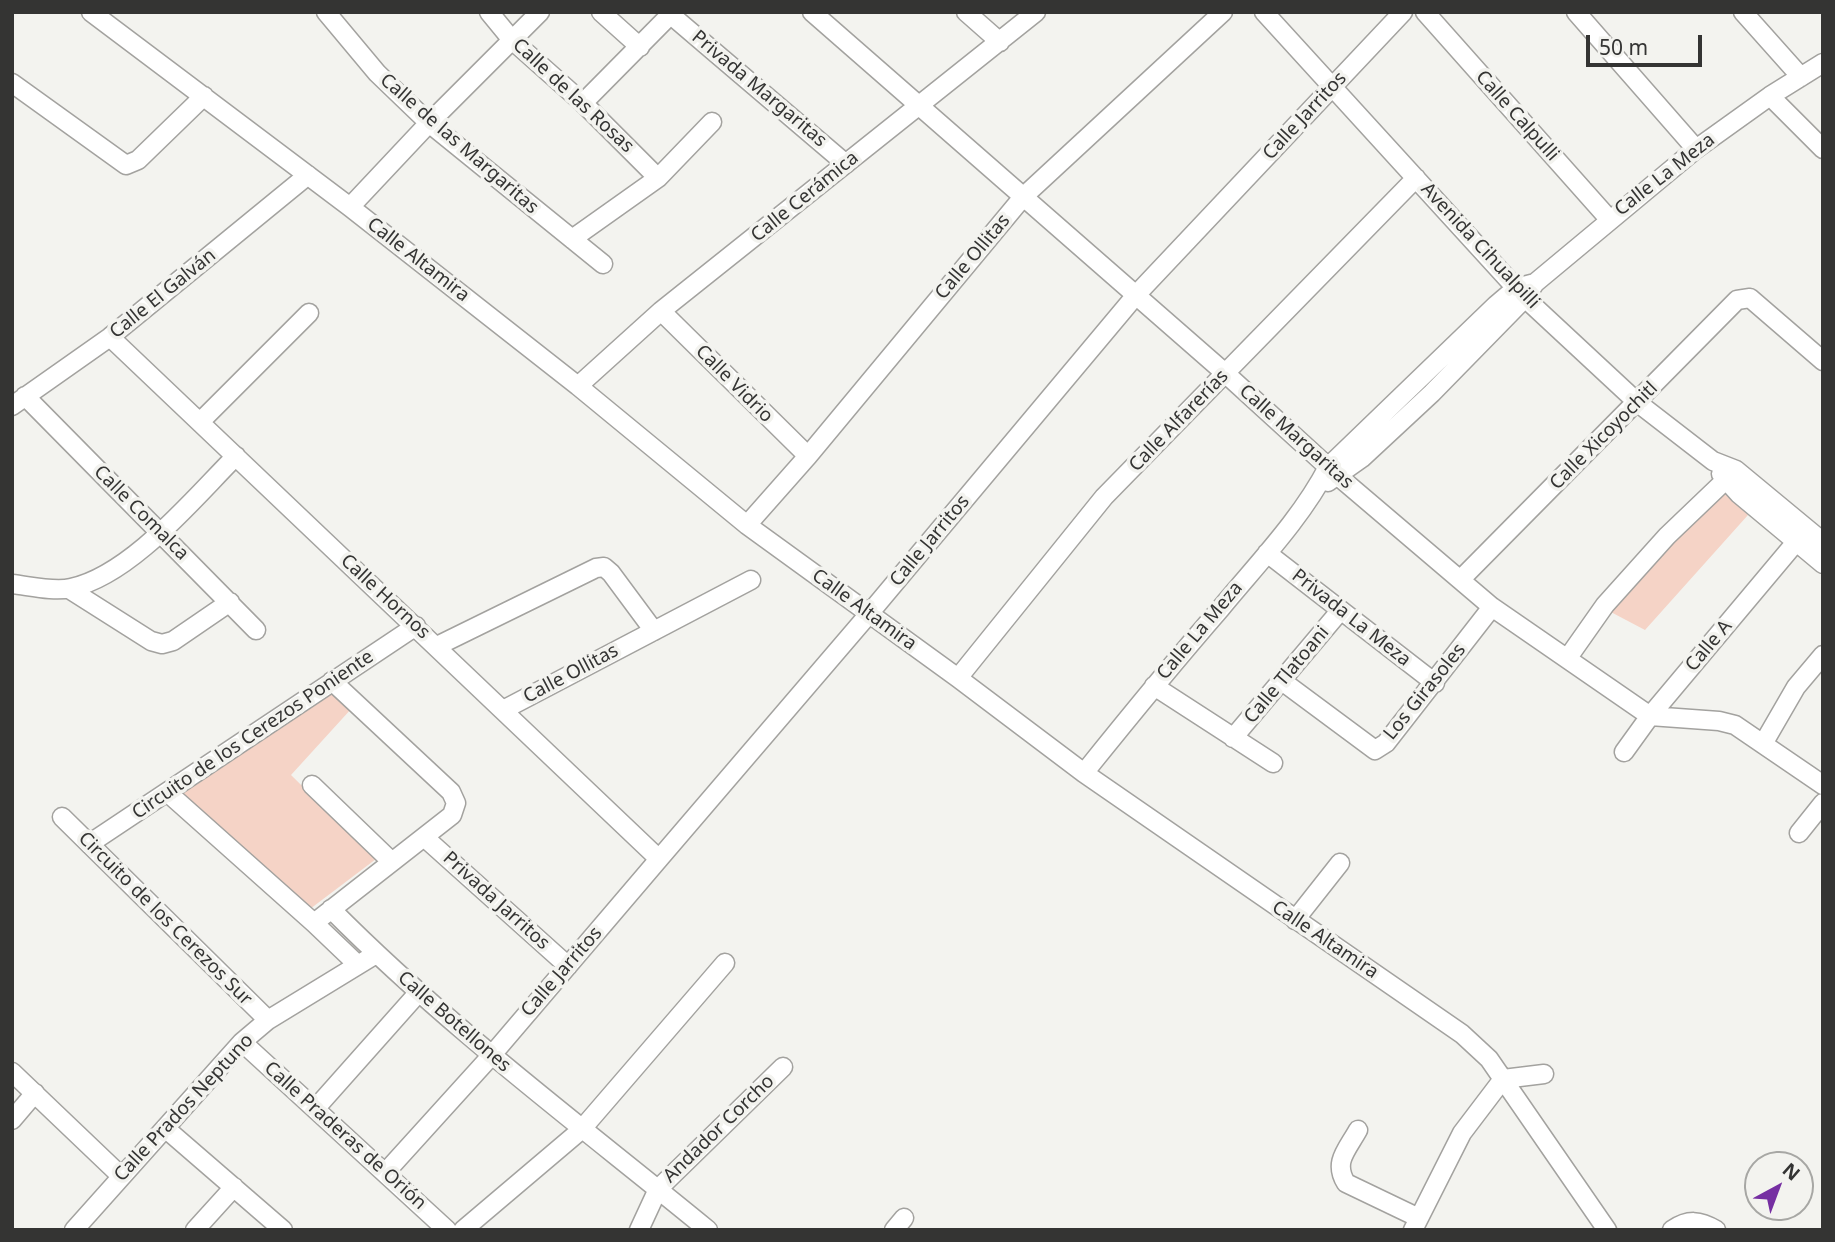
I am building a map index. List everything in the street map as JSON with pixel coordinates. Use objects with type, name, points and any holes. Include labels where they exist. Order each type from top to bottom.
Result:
[{"type":"street","name":"Calle Altamira","points":[[91,12],[350,206],[578,386],[747,525],[1084,773],[1462,1034],[1489,1059],[1607,1230]]},
{"type":"street","name":"Calle de las Margaritas","points":[[326,12],[377,73],[429,123],[603,264]]},
{"type":"street","name":"Calle de las Rosas","points":[[489,12],[512,40],[583,103],[658,178]]},
{"type":"street","points":[[350,206],[540,12]]},
{"type":"street","points":[[601,12],[639,47]]},
{"type":"street","name":"Calle Margaritas","points":[[811,12],[1225,373],[1333,471],[1492,607],[1650,716]]},
{"type":"street","points":[[967,12],[1000,41]]},
{"type":"street","name":"Calle Cerámica","points":[[578,386],[661,312],[1036,12]]},
{"type":"street","name":"Calle Ollitas","points":[[747,525],[808,456],[1023,197],[1223,12]]},
{"type":"street","name":"Avenida Cihualpilli","points":[[1264,12],[1416,178],[1638,403],[1731,476],[1823,542]]},
{"type":"street","name":"Calle Jarritos","points":[[385,1173],[568,966],[868,615],[1136,295],[1403,12]]},
{"type":"street","name":"Calle Calpulli","points":[[1425,12],[1609,219]]},
{"type":"street","points":[[1576,12],[1696,149]]},
{"type":"street","points":[[1743,12],[1801,77]]},
{"type":"street","points":[[583,103],[672,13]]},
{"type":"street","name":"Privada Margaritas","points":[[672,13],[846,164]]},
{"type":"street","name":"Calle La Meza","points":[[1084,773],[1333,471],[1526,289],[1609,219],[1696,149],[1770,96],[1823,63]]},
{"type":"street","points":[[12,83],[126,165],[138,160],[204,96]]},
{"type":"street","points":[[1770,96],[1823,149]]},
{"type":"street","points":[[572,239],[658,178],[712,122]]},
{"type":"street","name":"Calle El Galván","points":[[19,401],[110,337],[308,175]]},
{"type":"street","name":"Calle Alfarerías","points":[[958,678],[1104,496],[1416,178]]},
{"type":"street","name":"Calle Xicoyochitl","points":[[1461,579],[1737,300],[1749,298],[1823,361]]},
{"type":"street","name":"Calle Vidrio","points":[[661,312],[808,456]]},
{"type":"street","points":[[200,422],[309,313]]},
{"type":"street","name":"Calle Hornos","points":[[110,337],[659,859]]},
{"type":"street","name":"Calle Comalca","points":[[19,401],[159,532],[256,630]]},
{"type":"street","points":[[12,584],[69,589],[121,566],[236,456]]},
{"type":"street","points":[[1567,659],[1605,606],[1667,536],[1731,476]]},
{"type":"street","name":"Avenida Cihualpilli","points":[[1731,476],[1796,542],[1823,564]]},
{"type":"street","name":"Calle A","points":[[1624,752],[1650,716],[1796,542]]},
{"type":"street","name":"Privada La Meza","points":[[1267,553],[1434,683]]},
{"type":"street","points":[[438,646],[596,568],[604,567],[654,631]]},
{"type":"street","name":"Calle Ollitas","points":[[503,710],[751,580]]},
{"type":"street","points":[[69,589],[151,641],[162,644],[173,641],[230,602]]},
{"type":"street","name":"Los Girasoles","points":[[1282,681],[1375,750],[1386,743],[1492,607]]},
{"type":"street","name":"Calle Tlatoani","points":[[1233,738],[1340,611]]},
{"type":"street","name":"Circuito de los Cerezos Poniente","points":[[89,844],[416,626]]},
{"type":"street","points":[[1763,744],[1796,687],[1823,654]]},
{"type":"street","points":[[314,923],[452,815],[456,803],[451,792],[332,681]]},
{"type":"street","points":[[1154,686],[1273,763]]},
{"type":"street","points":[[1650,716],[1719,721],[1735,725],[1823,785]]},
{"type":"street","points":[[312,785],[391,862]]},
{"type":"street","points":[[167,792],[358,965]]},
{"type":"street","points":[[1799,833],[1823,803]]},
{"type":"street","name":"Circuito de los Cerezos Sur","points":[[62,817],[268,1020]]},
{"type":"street","name":"Privada Jarritos","points":[[424,836],[568,966]]},
{"type":"street","points":[[1295,920],[1340,863]]},
{"type":"street","name":"Calle Botellones","points":[[331,909],[376,954],[491,1056],[708,1230]]},
{"type":"street","name":"Calle Prados Neptuno","points":[[74,1230],[242,1042],[268,1020],[376,954]]},
{"type":"street","points":[[463,1230],[581,1130],[725,963]]},
{"type":"street","points":[[314,1108],[419,992]]},
{"type":"street","name":"Calle Praderas de Orión","points":[[242,1042],[447,1230]]},
{"type":"street","name":"Andador Corcho","points":[[639,1230],[658,1189],[783,1067]]},
{"type":"street","points":[[12,1072],[121,1176]]},
{"type":"street","points":[[1358,1130],[1341,1162],[1340,1172],[1346,1183],[1416,1224],[1462,1133],[1503,1079],[1544,1074]]},
{"type":"street","points":[[12,1120],[35,1093]]},
{"type":"street","points":[[165,1128],[283,1230]]},
{"type":"street","points":[[195,1230],[234,1187]]},
{"type":"street","points":[[1672,1230],[1693,1221],[1716,1230]]},
{"type":"shaded area","points":[[1724,493],[1748,515],[1645,630],[1607,610]]},
{"type":"shaded area","points":[[331,691],[352,708],[291,775],[376,859],[310,909],[183,793]]}]
